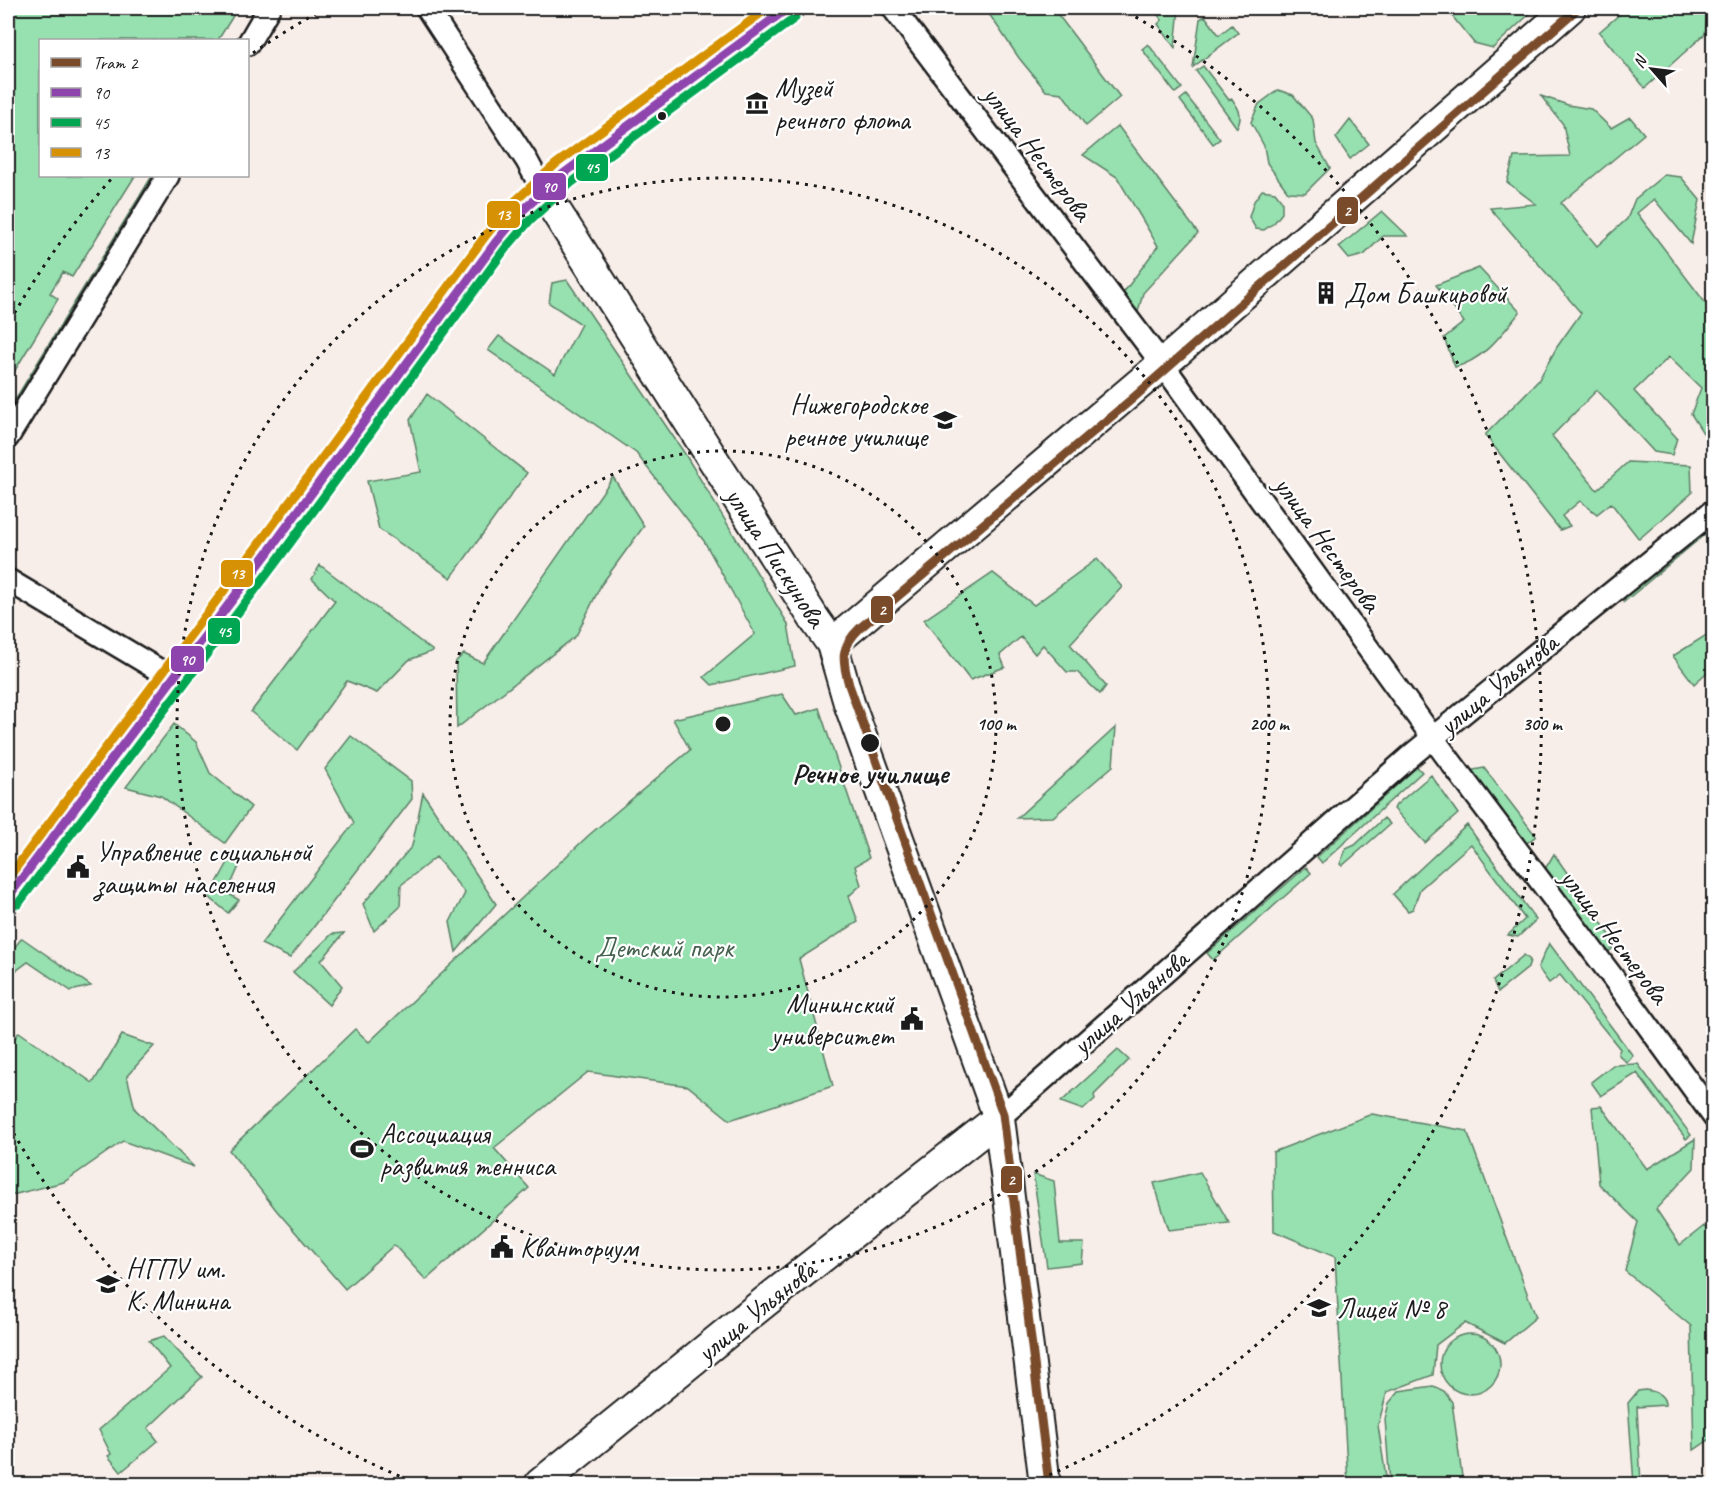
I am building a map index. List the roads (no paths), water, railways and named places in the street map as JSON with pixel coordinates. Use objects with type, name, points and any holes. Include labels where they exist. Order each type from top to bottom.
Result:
[{"type":"street","points":[[249,42],[269,8]]},
{"type":"street","name":"улица Пискунова","points":[[427,8],[527,161],[543,191],[832,644],[849,703],[999,1118],[1045,1485]]},
{"type":"street","points":[[8,897],[266,555],[496,242],[543,191],[788,8]]},
{"type":"street","name":"улица Нестерова","points":[[893,8],[1162,364],[1432,737],[1713,1117]]},
{"type":"street","points":[[832,644],[1162,364],[1570,8]]},
{"type":"street","points":[[8,437],[167,177]]},
{"type":"street","name":"улица Ульянова","points":[[540,1485],[766,1301],[999,1118],[1432,737],[1713,510]]},
{"type":"street","points":[[8,580],[172,678]]},
{"type":"tram line","name":"2","points":[[1049,1484],[1003,1114],[849,685],[844,661],[846,648],[860,628],[1132,399],[1578,8]]},
{"type":"place","name":"Музей речного флота","points":[[757,103]]},
{"type":"place","name":"Дом Башкировой","points":[[1326,293]]},
{"type":"place","name":"Нижегородское речное училище","points":[[945,420]]},
{"type":"place","name":"Речное училище","points":[[870,743]]},
{"type":"place","name":"Управление социальной защиты населения","points":[[78,867]]},
{"type":"place","name":"Мининский университет","points":[[912,1019]]},
{"type":"place","name":"Ассоциация развития тенниса","points":[[362,1149]]},
{"type":"place","name":"Кванториум","points":[[502,1247]]},
{"type":"place","name":"НГПУ им. К. Минина","points":[[108,1284]]},
{"type":"place","name":"Лицей № 8","points":[[1319,1308]]},
{"type":"park label","name":"Детский парк","points":[[664,947]]}]
